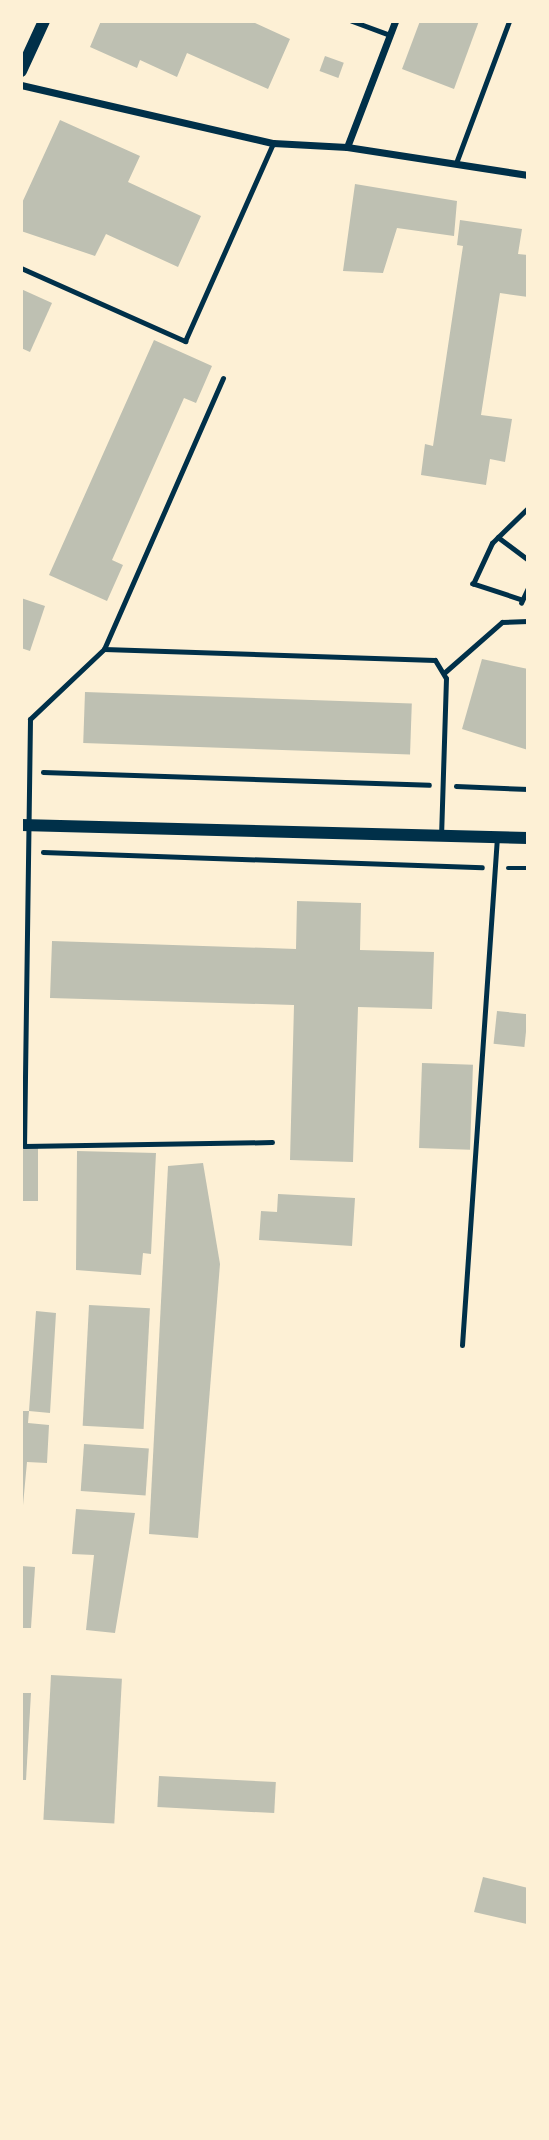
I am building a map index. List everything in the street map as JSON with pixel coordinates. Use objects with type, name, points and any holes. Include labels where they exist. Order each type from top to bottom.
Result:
[{"type":"street","points":[[21,71],[44,21]]},
{"type":"street","points":[[346,146],[395,21]]},
{"type":"street","points":[[21,85],[273,143],[346,146],[528,175]]},
{"type":"street","points":[[27,825],[528,838]]},
{"type":"lane","points":[[352,21],[390,35]]},
{"type":"lane","points":[[456,163],[509,21]]},
{"type":"lane","points":[[21,268],[185,341],[273,143]]},
{"type":"lane","points":[[223,378],[104,649],[30,719],[32,771],[27,825],[32,852],[23,1146],[272,1142]]},
{"type":"lane","points":[[440,836],[444,786],[445,672],[502,622],[528,621]]},
{"type":"lane","points":[[104,649],[428,657],[445,672]]},
{"type":"lane","points":[[462,1345],[497,837]]},
{"type":"path","points":[[522,600],[474,586],[498,536],[528,508]]},
{"type":"path","points":[[498,536],[528,559]]},
{"type":"path","points":[[32,771],[528,789]]},
{"type":"path","points":[[32,852],[528,868]]},
{"type":"building","points":[[101,21],[251,21],[290,39],[268,89],[187,53],[177,77],[140,60],[137,68],[90,47]]},
{"type":"building","points":[[420,21],[479,21],[454,89],[402,69]]},
{"type":"building","points":[[325,56],[344,63],[338,78],[320,71]]},
{"type":"building","points":[[60,120],[140,156],[128,182],[201,216],[178,267],[106,234],[95,256],[21,231],[21,205]]},
{"type":"building","points":[[355,184],[457,201],[454,236],[397,228],[383,273],[343,271]]},
{"type":"building","points":[[460,220],[522,229],[518,254],[528,255],[528,297],[500,293],[481,415],[512,419],[505,462],[490,459],[486,485],[421,475],[425,444],[433,446],[463,246],[457,245]]},
{"type":"building","points":[[21,289],[52,303],[30,352],[21,348]]},
{"type":"building","points":[[154,340],[212,366],[196,403],[184,398],[112,560],[123,565],[107,601],[49,575]]},
{"type":"building","points":[[21,598],[45,606],[30,651],[21,648]]},
{"type":"building","points":[[482,659],[528,669],[528,750],[462,729]]},
{"type":"building","points":[[85,692],[412,703],[410,754],[83,743]]},
{"type":"building","points":[[297,901],[361,903],[360,950],[434,952],[432,1009],[358,1007],[353,1162],[290,1160],[294,1005],[50,998],[52,941],[296,949]]},
{"type":"building","points":[[497,1011],[528,1014],[524,1047],[494,1044]]},
{"type":"building","points":[[422,1063],[473,1065],[470,1150],[419,1148]]},
{"type":"building","points":[[21,1147],[38,1147],[38,1201],[21,1201]]},
{"type":"building","points":[[77,1151],[156,1153],[151,1254],[143,1253],[141,1275],[76,1270]]},
{"type":"building","points":[[203,1163],[220,1264],[198,1538],[149,1534],[168,1166]]},
{"type":"building","points":[[278,1194],[355,1198],[352,1246],[259,1240],[261,1211],[277,1212]]},
{"type":"building","points":[[89,1305],[150,1308],[144,1429],[83,1426]]},
{"type":"building","points":[[36,1311],[56,1313],[50,1413],[29,1411]]},
{"type":"building","points":[[21,1411],[29,1411],[28,1423],[49,1425],[47,1463],[27,1462],[21,1527]]},
{"type":"building","points":[[84,1444],[149,1449],[146,1495],[81,1491]]},
{"type":"building","points":[[76,1509],[135,1513],[115,1633],[86,1630],[94,1555],[72,1554]]},
{"type":"building","points":[[21,1566],[35,1567],[31,1628],[21,1628]]},
{"type":"building","points":[[51,1675],[122,1679],[114,1824],[43,1820]]},
{"type":"building","points":[[21,1693],[31,1693],[26,1780],[21,1780]]},
{"type":"building","points":[[159,1776],[276,1782],[274,1813],[157,1807]]},
{"type":"building","points":[[483,1877],[528,1888],[527,1924],[474,1912]]}]
